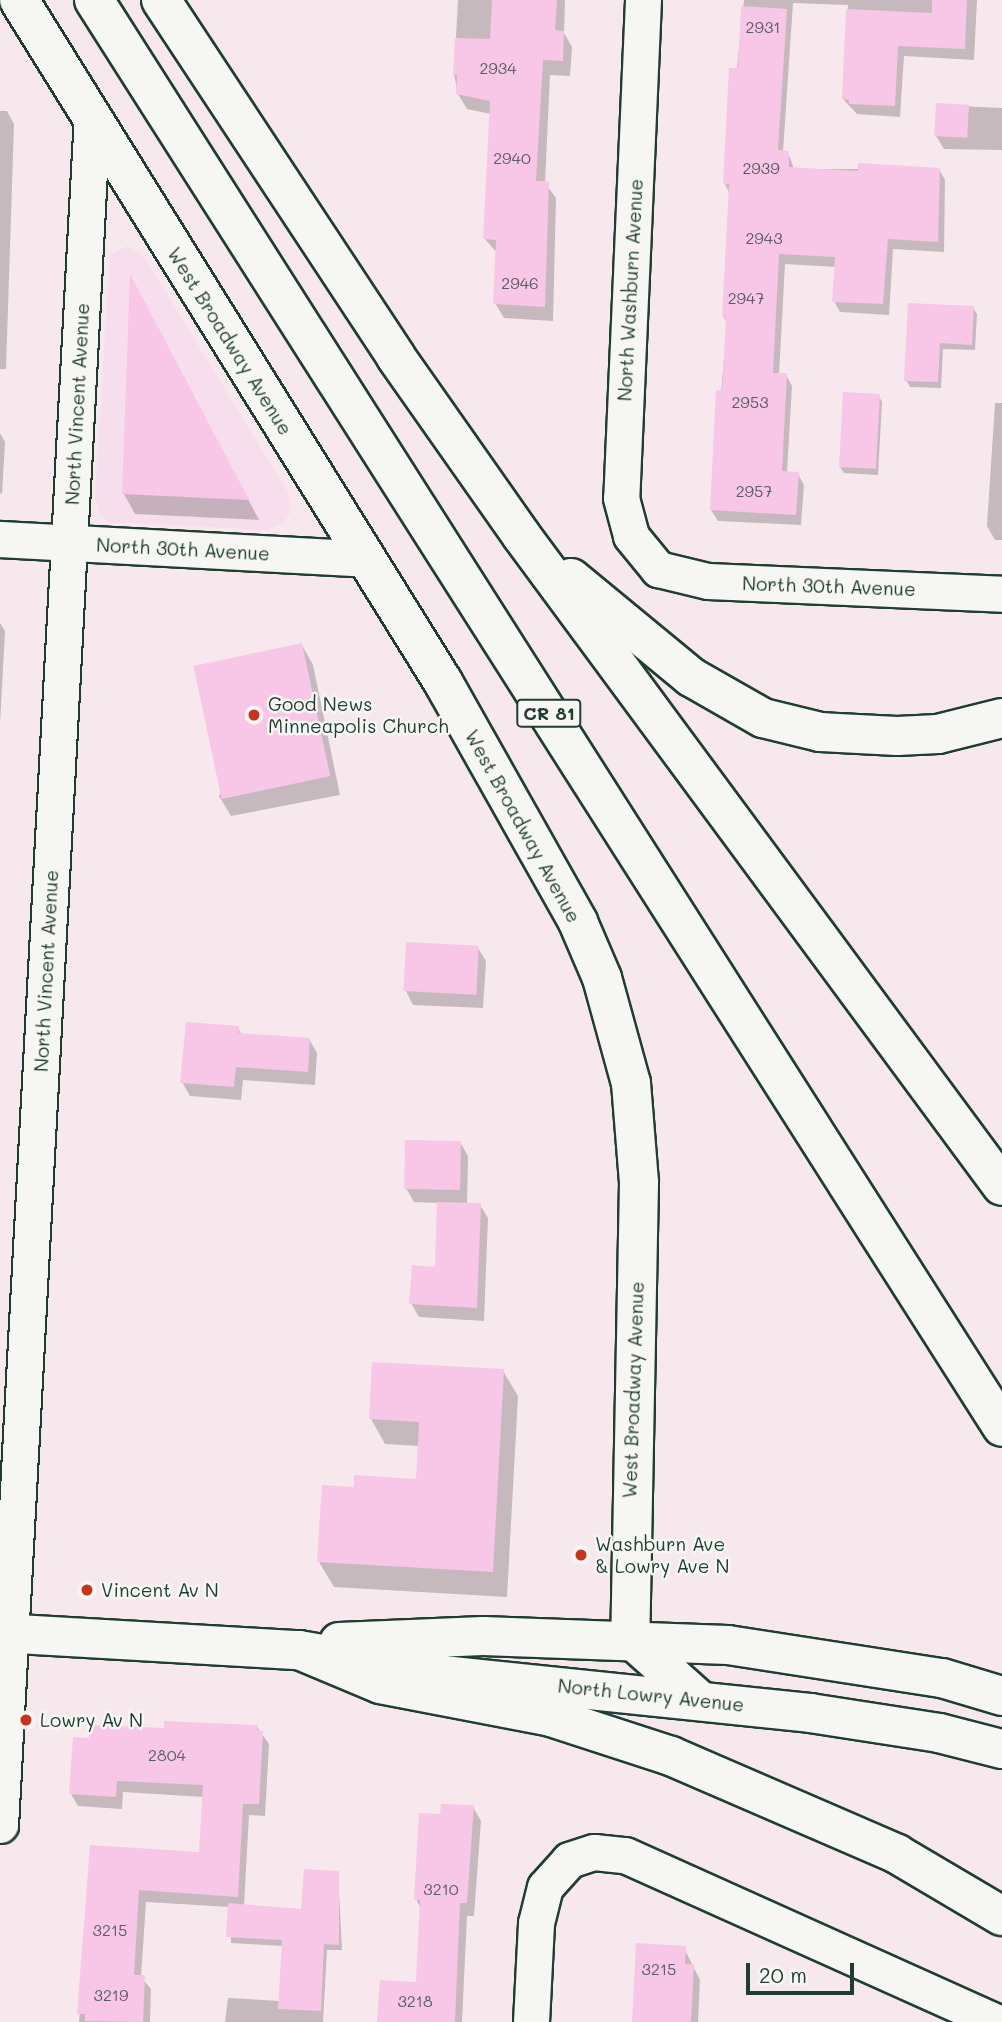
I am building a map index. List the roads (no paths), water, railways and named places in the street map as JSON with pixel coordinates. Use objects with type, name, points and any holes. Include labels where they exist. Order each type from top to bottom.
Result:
[{"type":"main road","name":"West Broadway Avenue","points":[[19,0],[443,682],[578,922],[602,978],[631,1083],[639,1183],[630,1638]]},
{"type":"main road","name":"CR 81","points":[[94,0],[1002,1427]]},
{"type":"main road","points":[[161,0],[396,357],[521,535],[1002,1186]]},
{"type":"main road","points":[[521,535],[691,677],[763,718],[821,732],[897,736],[938,734],[1002,718]]},
{"type":"main road","name":"North Lowry Avenue","points":[[4,1633],[299,1650],[443,1675],[697,1698],[939,1733],[1002,1749]]},
{"type":"main road","points":[[630,1638],[697,1698]]},
{"type":"main road","name":"North Lowry Avenue","points":[[299,1650],[354,1640],[630,1638],[821,1656],[942,1678],[1002,1696]]},
{"type":"main road","points":[[299,1650],[380,1684],[551,1717],[671,1756],[897,1854],[1002,1916]]},
{"type":"main road","points":[[942,1678],[1002,1673]]},
{"type":"street","name":"North Washburn Avenue","points":[[643,0],[621,498],[631,536],[658,569]]},
{"type":"street","name":"North Vincent Avenue","points":[[0,1825],[4,1633],[92,116]]},
{"type":"street","name":"North 30th Avenue","points":[[0,538],[367,559]]},
{"type":"street","name":"North 30th Avenue","points":[[658,569],[708,581],[1002,594]]},
{"type":"street","points":[[531,2022],[536,1923],[545,1887],[569,1860],[594,1852],[625,1855],[996,2022]]},
{"type":"place","name":"Good News Minneapolis Church","points":[[254,715]]},
{"type":"place","name":"Washburn Ave & Lowry Ave N","points":[[581,1555]]},
{"type":"place","name":"Vincent Av N","points":[[87,1590]]},
{"type":"place","name":"Lowry Av N","points":[[26,1720]]}]
